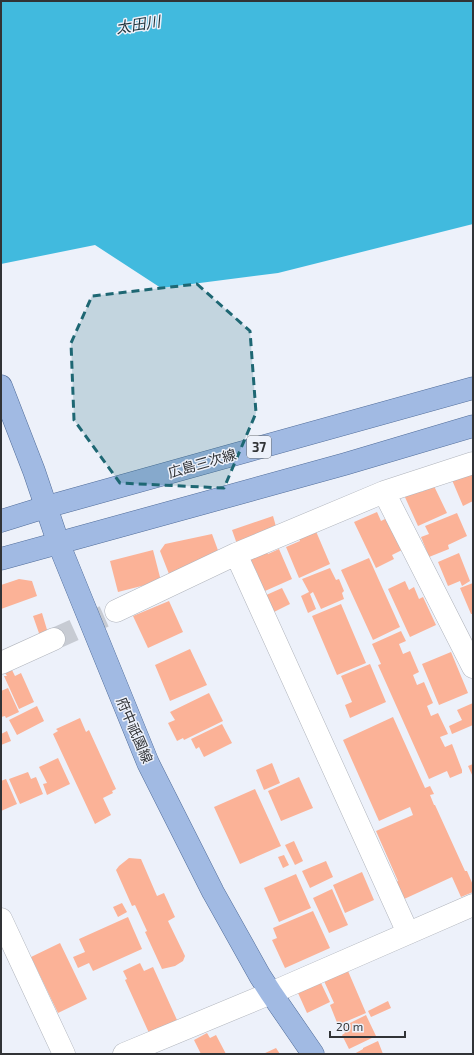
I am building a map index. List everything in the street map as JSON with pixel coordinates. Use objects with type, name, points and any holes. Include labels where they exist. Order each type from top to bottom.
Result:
[{"type":"main road","name":"府中祇園線","points":[[1,386],[34,471],[58,542],[148,763],[213,892],[270,994],[313,1054]]},
{"type":"main road","name":"広島三次線","points":[[1,521],[46,506],[473,388]]},
{"type":"main road","points":[[1,559],[58,542],[345,464],[473,426]]},
{"type":"street","points":[[116,612],[236,554],[384,492],[473,463]]},
{"type":"street","points":[[384,492],[473,667]]},
{"type":"street","points":[[236,554],[408,933]]},
{"type":"street","points":[[1,662],[54,638]]},
{"type":"street","points":[[131,1053],[473,905]]},
{"type":"street","points":[[1,919],[64,1054]]},
{"type":"highlighted area","points":[[197,284],[250,331],[256,413],[224,488],[120,483],[74,420],[71,343],[92,296]]},
{"type":"water","name":"太田川","points":[[1,1],[473,1],[473,224],[278,273],[161,288],[95,245],[1,264]]},
{"type":"building","points":[[473,471],[473,501],[463,506],[452,480]]},
{"type":"building","points":[[434,486],[447,513],[418,526],[404,495],[420,489],[421,492]]},
{"type":"building","points":[[377,512],[381,521],[389,517],[404,549],[392,555],[394,559],[376,568],[354,522]]},
{"type":"building","points":[[457,513],[467,536],[448,545],[449,549],[429,557],[421,537],[429,534],[425,526]]},
{"type":"building","points":[[273,516],[277,530],[238,547],[232,530]]},
{"type":"building","points":[[315,529],[330,564],[299,578],[286,547],[300,541],[298,536]]},
{"type":"building","points":[[212,534],[219,553],[169,574],[160,551],[165,544]]},
{"type":"building","points":[[279,549],[292,579],[265,591],[256,576],[258,575],[250,559],[266,551],[268,554]]},
{"type":"building","points":[[153,550],[161,581],[118,592],[110,561]]},
{"type":"building","points":[[459,553],[470,581],[462,586],[460,581],[448,586],[438,562]]},
{"type":"building","points":[[369,558],[400,627],[373,640],[341,570]]},
{"type":"building","points":[[330,568],[336,580],[339,579],[344,591],[342,593],[344,599],[321,609],[313,592],[310,594],[316,609],[308,613],[301,596],[309,592],[302,579]]},
{"type":"building","points":[[19,579],[32,581],[37,596],[1,609],[1,585]]},
{"type":"building","points":[[405,581],[409,590],[414,587],[419,599],[423,597],[436,625],[410,637],[388,589]]},
{"type":"building","points":[[473,583],[473,614],[471,614],[460,588]]},
{"type":"building","points":[[282,588],[290,604],[272,613],[264,596]]},
{"type":"building","points":[[169,601],[183,632],[148,648],[133,616]]},
{"type":"building","points":[[341,604],[366,663],[337,675],[312,616]]},
{"type":"building","points":[[42,613],[48,633],[40,636],[33,616]]},
{"type":"building","points":[[401,631],[406,641],[399,644],[403,654],[410,651],[419,672],[413,675],[417,685],[424,682],[433,703],[427,706],[431,716],[438,713],[448,734],[440,737],[445,747],[452,744],[462,770],[462,773],[450,778],[447,771],[429,779],[378,665],[381,664],[372,644]]},
{"type":"building","points":[[190,649],[207,685],[170,701],[155,665]]},
{"type":"building","points":[[451,652],[468,693],[439,705],[422,664]]},
{"type":"building","points":[[370,664],[386,702],[350,718],[345,705],[352,702],[341,676]]},
{"type":"building","points":[[12,670],[15,676],[21,673],[34,702],[19,709],[4,676],[7,676],[5,673]]},
{"type":"building","points":[[8,688],[19,712],[6,718],[5,716],[1,717],[1,691]]},
{"type":"building","points":[[209,693],[223,721],[184,740],[183,738],[177,741],[168,723],[175,720],[170,712]]},
{"type":"building","points":[[473,703],[473,725],[452,734],[449,726],[462,720],[457,710]]},
{"type":"building","points":[[37,706],[44,721],[17,735],[9,720]]},
{"type":"building","points":[[393,717],[425,788],[430,786],[434,794],[430,795],[465,871],[467,871],[473,885],[473,892],[461,897],[452,877],[402,900],[394,883],[398,881],[376,831],[413,815],[410,807],[379,821],[343,740]]},
{"type":"building","points":[[80,718],[86,732],[89,730],[116,789],[112,791],[113,793],[103,798],[111,815],[95,824],[53,734],[58,731],[56,729]]},
{"type":"building","points":[[222,724],[232,743],[204,757],[199,747],[196,749],[191,739]]},
{"type":"building","points":[[7,731],[11,741],[1,745],[1,734]]},
{"type":"building","points":[[58,758],[70,784],[47,795],[43,784],[47,783],[39,767]]},
{"type":"building","points":[[272,763],[280,783],[264,790],[256,770]]},
{"type":"building","points":[[473,764],[473,777],[468,766]]},
{"type":"building","points":[[28,772],[31,779],[36,777],[43,794],[20,804],[9,779]]},
{"type":"building","points":[[299,777],[313,808],[281,821],[268,791]]},
{"type":"building","points":[[6,779],[17,804],[1,811],[1,781]]},
{"type":"building","points":[[255,789],[281,846],[240,864],[214,807]]},
{"type":"building","points":[[294,841],[303,861],[295,865],[285,845]]},
{"type":"building","points":[[284,855],[289,865],[283,868],[278,857]]},
{"type":"building","points":[[129,858],[141,859],[157,896],[164,893],[175,917],[168,921],[185,956],[183,961],[175,966],[162,969],[145,932],[147,931],[135,905],[132,906],[116,870]]},
{"type":"building","points":[[326,861],[333,877],[310,888],[302,871]]},
{"type":"building","points":[[362,872],[374,900],[345,913],[333,885]]},
{"type":"building","points":[[296,874],[311,908],[279,922],[264,888]]},
{"type":"building","points":[[332,889],[348,925],[329,933],[313,898]]},
{"type":"building","points":[[122,903],[127,912],[118,917],[113,907]]},
{"type":"building","points":[[313,911],[330,948],[285,968],[272,940],[277,938],[273,928]]},
{"type":"building","points":[[128,917],[142,949],[93,971],[89,963],[78,968],[73,957],[85,952],[79,939]]},
{"type":"building","points":[[60,943],[87,999],[58,1013],[31,957]]},
{"type":"building","points":[[140,963],[144,971],[153,967],[177,1020],[149,1033],[125,980],[127,979],[123,971]]},
{"type":"building","points":[[348,971],[366,1013],[338,1025],[330,1005],[334,1003],[324,981]]},
{"type":"building","points":[[321,983],[330,1002],[307,1013],[298,993]]},
{"type":"building","points":[[388,1001],[391,1008],[371,1017],[368,1011]]},
{"type":"building","points":[[366,1015],[376,1036],[349,1049],[342,1035],[345,1033],[342,1027]]},
{"type":"building","points":[[207,1033],[210,1038],[216,1035],[226,1054],[201,1054],[194,1040]]},
{"type":"building","points":[[378,1041],[383,1054],[354,1054],[363,1048]]},
{"type":"building","points":[[276,1048],[280,1054],[263,1054]]},
{"type":"tunnel","points":[[54,639],[116,611]]}]
